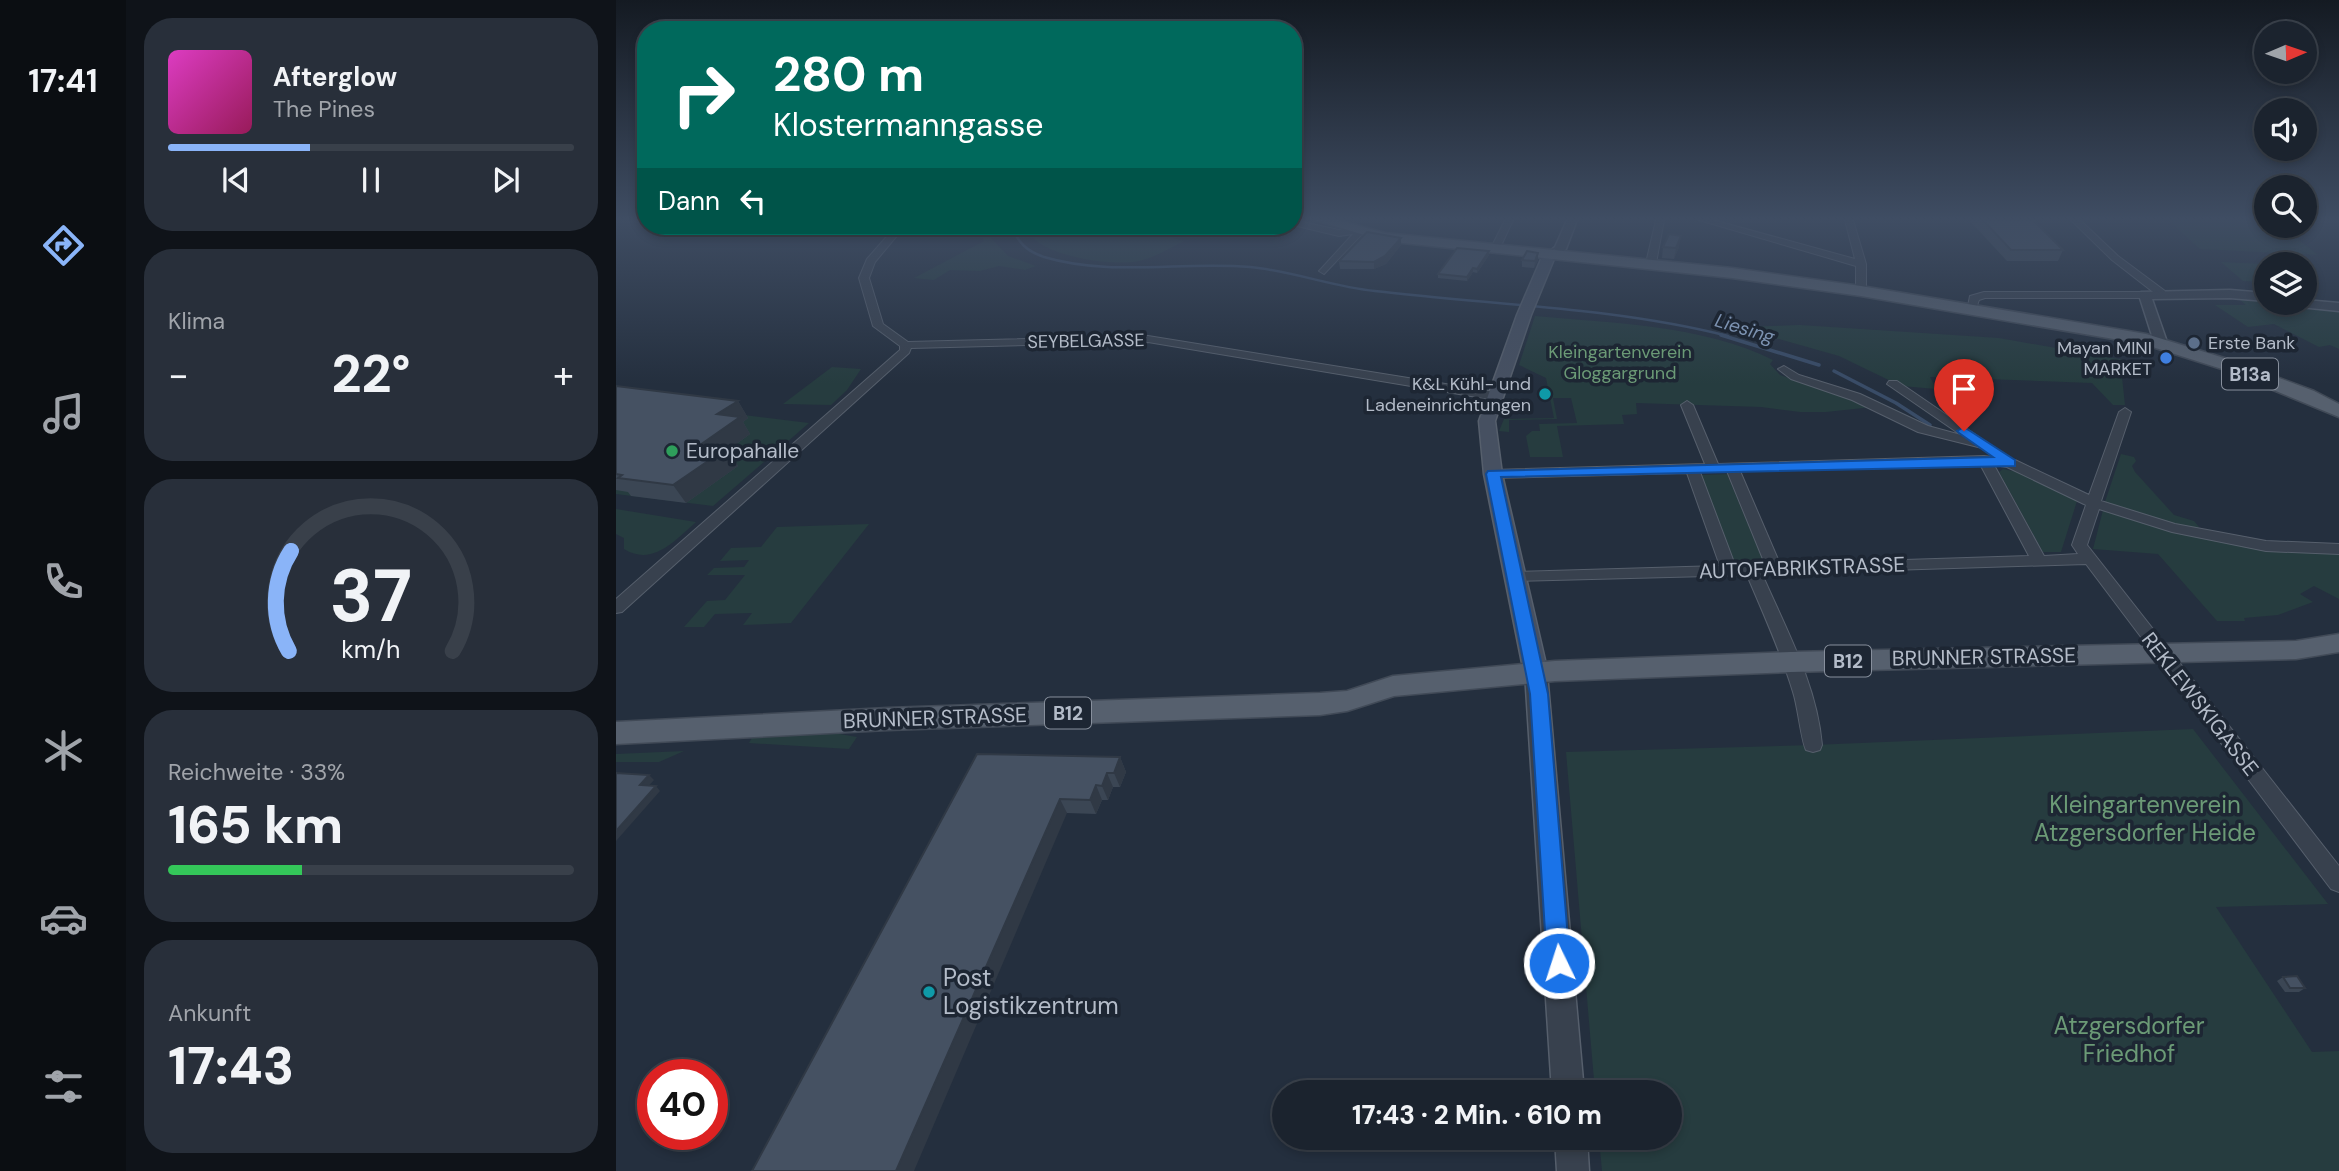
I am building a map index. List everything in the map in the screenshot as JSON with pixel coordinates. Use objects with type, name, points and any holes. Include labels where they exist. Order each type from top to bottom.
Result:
[{"type":"main road","points":[[1536,673],[1493,474],[1487,421],[1541,275]]},
{"type":"main road","name":"B13a","points":[[1738,275],[1861,291],[2160,342],[2266,379],[2339,411]]},
{"type":"main road","name":"BRUNNER STRASSE","points":[[616,719],[1335,687],[1378,689],[1536,673],[1791,662],[2296,650],[2339,643]]},
{"type":"main road","name":"BRUNNER STRASSE","points":[[616,733],[875,719],[1320,704],[1347,701],[1378,689]]},
{"type":"street","points":[[616,608],[905,351],[906,345],[878,326],[865,275]]},
{"type":"street","points":[[1861,275],[1861,291]]},
{"type":"street","points":[[2137,275],[2161,293]]},
{"type":"street","points":[[1971,310],[1974,298],[1984,295],[2161,293],[2254,297]]},
{"type":"street","points":[[2145,295],[2160,342]]},
{"type":"street","points":[[2317,305],[2339,307]]},
{"type":"street","name":"SEYBELGASSE","points":[[906,345],[1148,339],[1495,396]]},
{"type":"street","points":[[1784,369],[1795,377],[1856,397],[1923,429],[1982,444]]},
{"type":"street","points":[[1893,384],[2010,463],[2094,503],[2210,537],[2266,546],[2339,549]]},
{"type":"street","points":[[1686,405],[1713,468]]},
{"type":"street","points":[[2088,559],[2079,545],[2125,412]]},
{"type":"street","points":[[1493,474],[1984,460],[2010,463]]},
{"type":"street","points":[[1984,460],[2039,561]]},
{"type":"street","points":[[1732,467],[1774,568]]},
{"type":"street","points":[[1692,468],[1729,570]]},
{"type":"street","name":"AUTOFABRIKSTRASSE","points":[[1516,577],[2088,559]]},
{"type":"street","name":"REKLEWSKIGASSE","points":[[2088,559],[2160,653],[2330,860],[2339,882]]},
{"type":"street","points":[[1752,569],[1791,662],[1814,732],[1813,745]]},
{"type":"street","points":[[1536,673],[1567,1080]]},
{"type":"street","points":[[1572,1150],[1573,1171]]},
{"type":"green space","points":[[920,275],[943,275],[934,280],[914,278]]},
{"type":"green space","points":[[2236,275],[2254,275],[2254,281],[2243,281]]},
{"type":"green space","points":[[2239,299],[2254,301],[2254,315],[2317,315],[2317,308],[2339,311],[2339,349],[2330,345],[2319,347],[2274,324],[2248,327],[2215,305],[2246,305]]},
{"type":"green space","name":"Kleingartenverein Gloggargrund","points":[[1535,316],[1626,324],[1717,339],[1773,360],[1770,364],[1780,375],[1873,407],[1800,412],[1761,407],[1636,403],[1637,414],[1622,415],[1624,424],[1557,426],[1563,457],[1530,457],[1526,436],[1532,431],[1540,431],[1539,424],[1577,423],[1571,398],[1553,398],[1557,419],[1509,420],[1509,432],[1499,431],[1504,419],[1554,418],[1546,378],[1519,365]]},
{"type":"green space","points":[[1800,325],[1999,338],[2130,361],[2122,377],[2125,405],[2113,405],[2092,383],[1930,377],[1936,389],[1901,386],[1839,356],[1736,327]]},
{"type":"green space","points":[[832,367],[861,369],[847,390],[831,405],[783,404]]},
{"type":"green space","name":"Europahalle","points":[[616,399],[809,423],[713,506],[616,494]]},
{"type":"green space","points":[[2121,454],[2134,457],[2136,461],[2132,466],[2135,472],[2174,515],[2194,521],[2199,527],[2187,528],[2105,502]]},
{"type":"green space","points":[[2003,469],[2017,472],[2077,501],[2061,552],[2043,552],[1999,472]]},
{"type":"green space","points":[[1727,474],[1763,561],[1734,561],[1701,475]]},
{"type":"green space","points":[[616,509],[696,522],[663,549],[645,555],[635,554],[624,549],[624,538],[616,534]]},
{"type":"green space","points":[[2103,510],[2161,528],[2219,541],[2278,550],[2339,553],[2339,599],[2314,586],[2300,594],[2313,602],[2278,615],[2244,618],[2245,621],[2217,621],[2158,554],[2093,549]]},
{"type":"green space","points":[[869,524],[791,623],[743,625],[752,613],[715,614],[704,627],[684,627],[707,601],[725,600],[745,575],[707,575],[714,568],[744,567],[749,560],[720,561],[731,548],[761,547],[777,527]]},
{"type":"green space","points":[[2193,729],[2328,904],[2216,907],[2312,1052],[2339,1051],[2339,1171],[1602,1171],[1600,1150],[1682,1150],[1682,1080],[1594,1080],[1566,752]]},
{"type":"green space","points":[[828,732],[857,737],[849,749],[749,743],[754,734]]},
{"type":"green space","points":[[684,751],[659,762],[616,762],[616,754]]},
{"type":"building","name":"Europahalle","points":[[616,386],[738,401],[717,414],[740,417],[700,445],[727,448],[673,485],[618,478],[622,475],[616,474]]},
{"type":"building","name":"Post Logistikzentrum","points":[[977,754],[1120,757],[1114,773],[1107,773],[1102,786],[1096,785],[1090,800],[1060,799],[896,1171],[752,1171]]},
{"type":"building","points":[[616,773],[649,775],[640,785],[656,786],[616,831]]},
{"type":"building","points":[[2297,976],[2305,988],[2290,988],[2283,977]]},
{"type":"waterway","name":"Liesing","points":[[1294,275],[1359,289],[1597,313],[1685,326],[1728,336]]},
{"type":"waterway","name":"Liesing","points":[[1721,335],[1819,365]]},
{"type":"waterway","name":"Liesing","points":[[1834,371],[1896,403],[1930,425]]},
{"type":"place","name":"Erste Bank","points":[[2194,343]]},
{"type":"place","name":"Mayan MINI MARKET","points":[[2166,358]]},
{"type":"place","name":"K&L Kühl- und Ladeneinrichtungen","points":[[1545,394]]},
{"type":"place","name":"Europahalle","points":[[672,451]]},
{"type":"place","name":"Post Logistikzentrum","points":[[929,992]]},
{"type":"route","points":[[1559,963],[1539,694],[1534,659],[1493,474],[1984,460],[2010,463],[1964,431]]},
{"type":"park label","name":"Kleingartenverein Atzgersdorfer Heide","points":[[2145,819]]},
{"type":"park label","name":"Atzgersdorfer Friedhof","points":[[2129,1040]]}]
